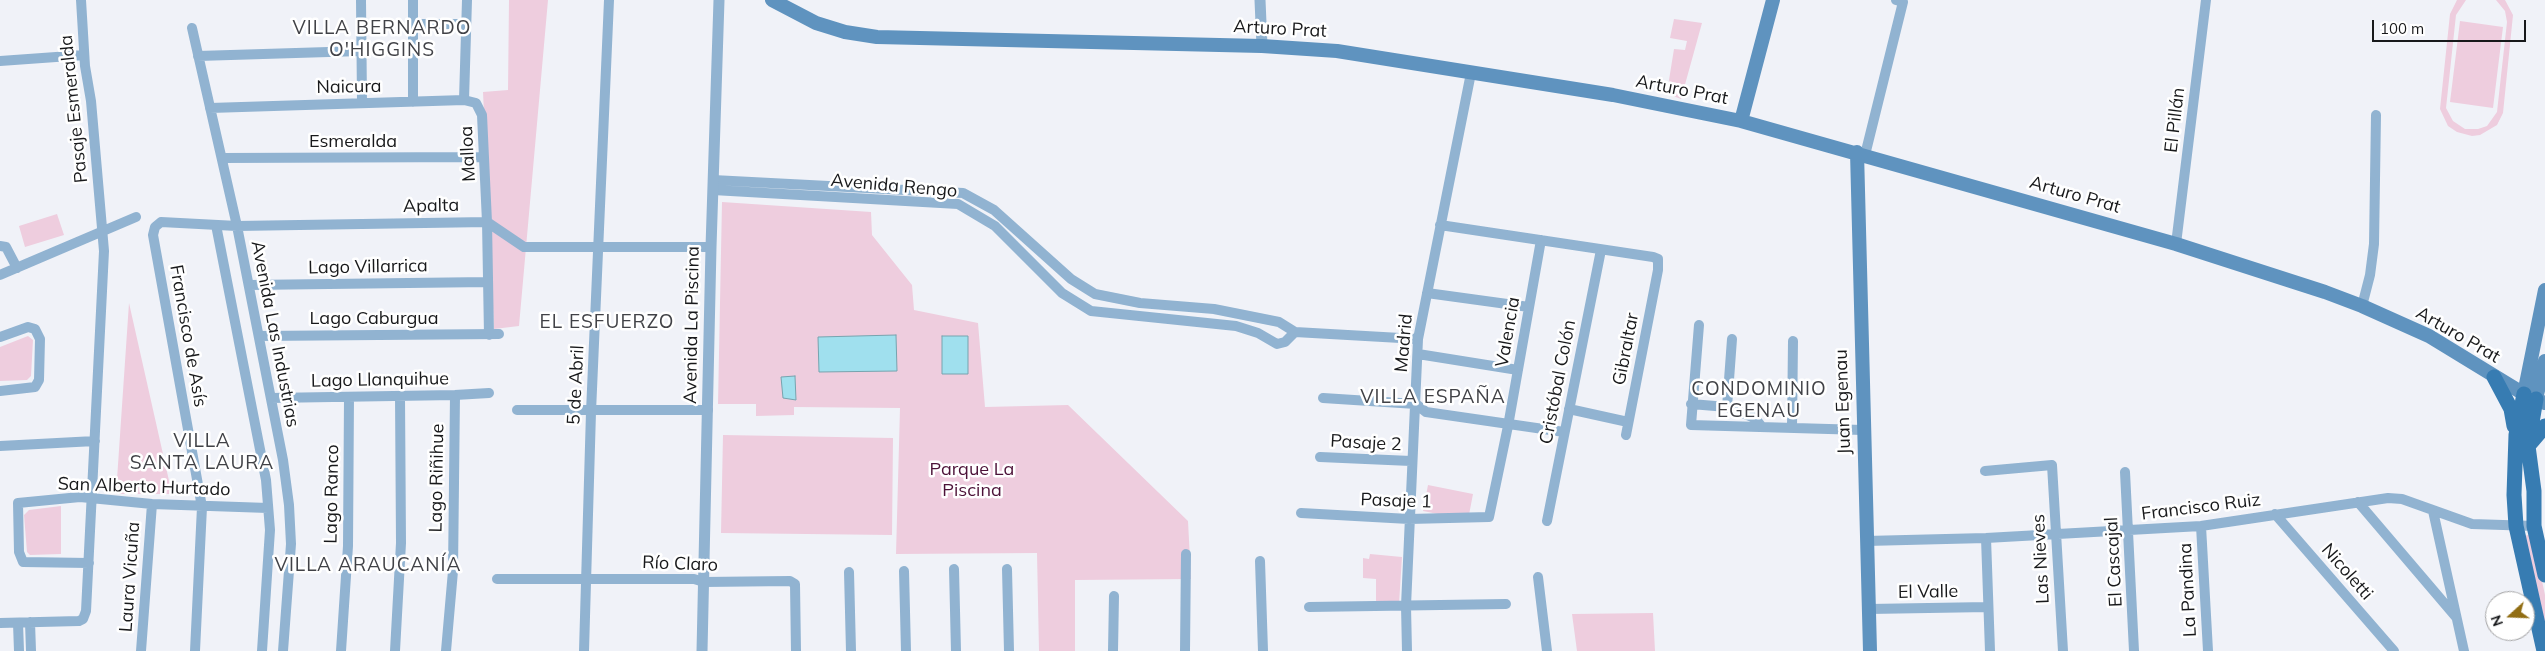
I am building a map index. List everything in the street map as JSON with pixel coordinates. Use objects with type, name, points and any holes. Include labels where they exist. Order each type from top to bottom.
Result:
[{"type":"main road","name":"Arturo Prat","points":[[772,0],[816,24],[846,32],[877,37],[1262,46],[1337,51],[1613,95],[1741,121],[2176,244],[2290,280],[2362,306],[2428,336],[2494,377],[2535,399]]},
{"type":"main road","points":[[1741,121],[1773,0]]},
{"type":"main road","name":"Juan Egenau","points":[[1861,154],[1863,430],[1870,651]]},
{"type":"main road","points":[[2545,290],[2535,399],[2528,446],[2534,491],[2534,526],[2545,576]]},
{"type":"main road","points":[[2516,435],[2535,399],[2545,361]]},
{"type":"main road","points":[[2494,377],[2511,409],[2516,435],[2514,495],[2516,526],[2544,651]]},
{"type":"main road","points":[[2528,446],[2545,426]]},
{"type":"street","name":"Pasaje Esmeralda","points":[[30,622],[83,619],[86,611],[104,251],[91,101],[84,55],[81,0]]},
{"type":"street","points":[[361,0],[362,102]]},
{"type":"street","points":[[413,0],[413,102]]},
{"type":"street","name":"Malloa","points":[[467,0],[464,100],[476,103],[482,115],[487,222]]},
{"type":"street","name":"5 de Abril","points":[[584,651],[591,412],[609,0]]},
{"type":"street","name":"Avenida La Piscina","points":[[702,651],[710,247],[719,0]]},
{"type":"street","points":[[1260,0],[1262,46]]},
{"type":"street","points":[[1861,154],[1903,2],[1896,0]]},
{"type":"street","name":"El Pillán","points":[[2176,244],[2206,0]]},
{"type":"street","points":[[414,24],[466,24]]},
{"type":"street","name":"Avenida Las Industrias","points":[[192,28],[237,226],[283,460],[291,522],[283,651]]},
{"type":"street","points":[[198,56],[361,51]]},
{"type":"street","points":[[0,61],[84,55]]},
{"type":"street","name":"Madrid","points":[[1407,651],[1406,606],[1411,461],[1416,404],[1418,339],[1471,73]]},
{"type":"street","name":"Naicura","points":[[210,108],[464,100]]},
{"type":"street","points":[[2362,306],[2370,275],[2374,244],[2376,115]]},
{"type":"street","name":"Esmeralda","points":[[222,158],[484,157]]},
{"type":"street","name":"Avenida Rengo","points":[[713,185],[958,204],[995,226],[1062,293],[1091,311],[1236,326],[1258,333],[1277,344],[1285,342],[1295,332]]},
{"type":"street","name":"Avenida Rengo","points":[[713,185],[963,193],[994,210],[1071,279],[1095,294],[1140,303],[1214,309],[1279,322],[1295,332],[1418,339]]},
{"type":"street","points":[[0,276],[136,217]]},
{"type":"street","name":"Apalta","points":[[153,235],[154,227],[162,222],[237,226],[487,222]]},
{"type":"street","points":[[487,222],[524,247],[710,247]]},
{"type":"street","name":"Lago Caburgua","points":[[259,336],[494,335],[488,282],[487,222]]},
{"type":"street","name":"Avenida Las Industrias","points":[[216,225],[266,480],[270,530],[262,651]]},
{"type":"street","points":[[1440,225],[1601,250]]},
{"type":"street","name":"Francisco de Asís","points":[[153,235],[202,506],[195,651]]},
{"type":"street","name":"Valencia","points":[[1489,518],[1508,426],[1541,240]]},
{"type":"street","points":[[0,246],[6,247],[17,268]]},
{"type":"street","name":"Gibraltar","points":[[1601,250],[1658,259],[1658,270],[1626,435]]},
{"type":"street","name":"Cristóbal Colón","points":[[1547,521],[1601,250]]},
{"type":"street","name":"Lago Villarrica","points":[[249,285],[488,282]]},
{"type":"street","points":[[1427,293],[1529,308]]},
{"type":"street","points":[[1699,325],[1690,425],[1863,430]]},
{"type":"street","points":[[0,337],[28,327],[35,329],[40,339],[39,380],[35,387],[0,391]]},
{"type":"street","points":[[1727,407],[1732,339]]},
{"type":"street","points":[[1792,428],[1794,341]]},
{"type":"street","points":[[1418,354],[1518,370]]},
{"type":"street","name":"Lago Llanquihue","points":[[271,398],[489,393]]},
{"type":"street","name":"Lago Riñihue","points":[[446,651],[453,571],[455,395]]},
{"type":"street","points":[[395,651],[401,543],[400,396]]},
{"type":"street","name":"Lago Ranco","points":[[340,651],[348,546],[349,397]]},
{"type":"street","points":[[1323,398],[1416,404],[1426,412],[1508,426],[1564,432]]},
{"type":"street","points":[[1691,404],[1727,407],[1756,418],[1762,427]]},
{"type":"street","points":[[1569,409],[1628,422]]},
{"type":"street","points":[[517,410],[591,412],[708,410]]},
{"type":"street","points":[[0,446],[95,441]]},
{"type":"street","name":"Pasaje 2","points":[[1320,457],[1411,461]]},
{"type":"street","name":"Las Nieves","points":[[1985,471],[2052,465],[2063,651]]},
{"type":"street","name":"El Cascajal","points":[[2125,472],[2130,531],[2134,651]]},
{"type":"street","name":"San Alberto Hurtado","points":[[89,562],[23,562],[19,552],[18,503],[92,498],[152,504],[268,508]]},
{"type":"street","name":"Francisco Ruiz","points":[[1866,541],[1986,538],[2201,526],[2388,498],[2402,500],[2472,524],[2534,526]]},
{"type":"street","points":[[2358,502],[2456,617]]},
{"type":"street","name":"Laura Vicuña","points":[[141,651],[152,504]]},
{"type":"street","points":[[2433,511],[2464,651]]},
{"type":"street","name":"Pasaje 1","points":[[1301,513],[1409,519],[1489,518]]},
{"type":"street","name":"Nicoletti","points":[[2275,514],[2394,651]]},
{"type":"street","name":"La Pandina","points":[[2201,526],[2208,651]]},
{"type":"street","points":[[1986,538],[1990,651]]},
{"type":"street","points":[[1185,651],[1186,554]]},
{"type":"street","points":[[1260,560],[1263,651]]},
{"type":"street","points":[[954,569],[956,651]]},
{"type":"street","points":[[1007,569],[1009,651]]},
{"type":"street","points":[[904,571],[906,651]]},
{"type":"street","points":[[850,572],[851,651]]},
{"type":"street","points":[[1538,577],[1547,651]]},
{"type":"street","name":"Río Claro","points":[[497,580],[694,579],[704,582],[790,581],[795,584],[796,651]]},
{"type":"street","points":[[1113,651],[1114,596]]},
{"type":"street","points":[[1309,606],[1506,604]]},
{"type":"street","name":"El Valle","points":[[1869,610],[1988,607]]},
{"type":"street","points":[[0,623],[30,622],[31,651]]},
{"type":"street","points":[[18,623],[19,651]]},
{"type":"green space","points":[[509,0],[548,0],[519,326],[494,329],[483,92],[508,90]]},
{"type":"green space","points":[[2457,0],[2466,0],[2456,15],[2446,108],[2453,121],[2465,129],[2478,129],[2487,126],[2497,112],[2507,22],[2505,11],[2496,0],[2505,0],[2513,15],[2503,113],[2497,125],[2480,135],[2472,136],[2457,132],[2448,126],[2440,109],[2450,14]]},
{"type":"green space","points":[[1674,19],[1702,23],[1681,99],[1673,96],[1669,80],[1674,49],[1685,50],[1687,41],[1670,38]]},
{"type":"green space","points":[[2460,21],[2503,27],[2493,108],[2450,102]]},
{"type":"green space","name":"Parque La Piscina","points":[[722,202],[871,212],[872,235],[912,285],[914,310],[978,323],[985,407],[1068,405],[1188,521],[1191,579],[1075,580],[1075,651],[1039,651],[1037,553],[896,554],[900,408],[794,407],[794,415],[756,416],[756,404],[718,404]]},
{"type":"green space","points":[[57,214],[64,235],[25,247],[19,226]]},
{"type":"green space","points":[[129,303],[172,494],[116,494]]},
{"type":"green space","points":[[28,336],[33,340],[31,376],[27,380],[0,381],[0,347]]},
{"type":"green space","points":[[723,435],[893,438],[892,535],[721,533]]},
{"type":"green space","points":[[1428,485],[1473,494],[1468,520],[1423,511]]},
{"type":"green space","points":[[61,506],[61,554],[30,555],[27,552],[24,515],[29,510]]},
{"type":"green space","points":[[2532,534],[2545,595],[2545,628],[2524,536]]},
{"type":"green space","points":[[1370,554],[1402,557],[1399,604],[1376,605],[1376,579],[1363,578],[1363,558],[1369,559]]},
{"type":"green space","points":[[1653,613],[1655,651],[1577,651],[1572,614]]},
{"type":"water","points":[[896,335],[897,371],[819,372],[818,337]]},
{"type":"water","points":[[942,336],[968,336],[968,374],[942,374]]},
{"type":"water","points":[[795,376],[796,400],[783,398],[781,377]]},
{"type":"district","name":"VILLA BERNARDO O'HIGGINS","points":[[382,39]]},
{"type":"district","name":"EL ESFUERZO","points":[[607,322]]},
{"type":"district","name":"VILLA ESPAÑA","points":[[1433,397]]},
{"type":"district","name":"CONDOMINIO EGENAU","points":[[1759,400]]},
{"type":"district","name":"VILLA SANTA LAURA","points":[[202,452]]},
{"type":"district","name":"VILLA ARAUCANÍA","points":[[368,565]]}]
